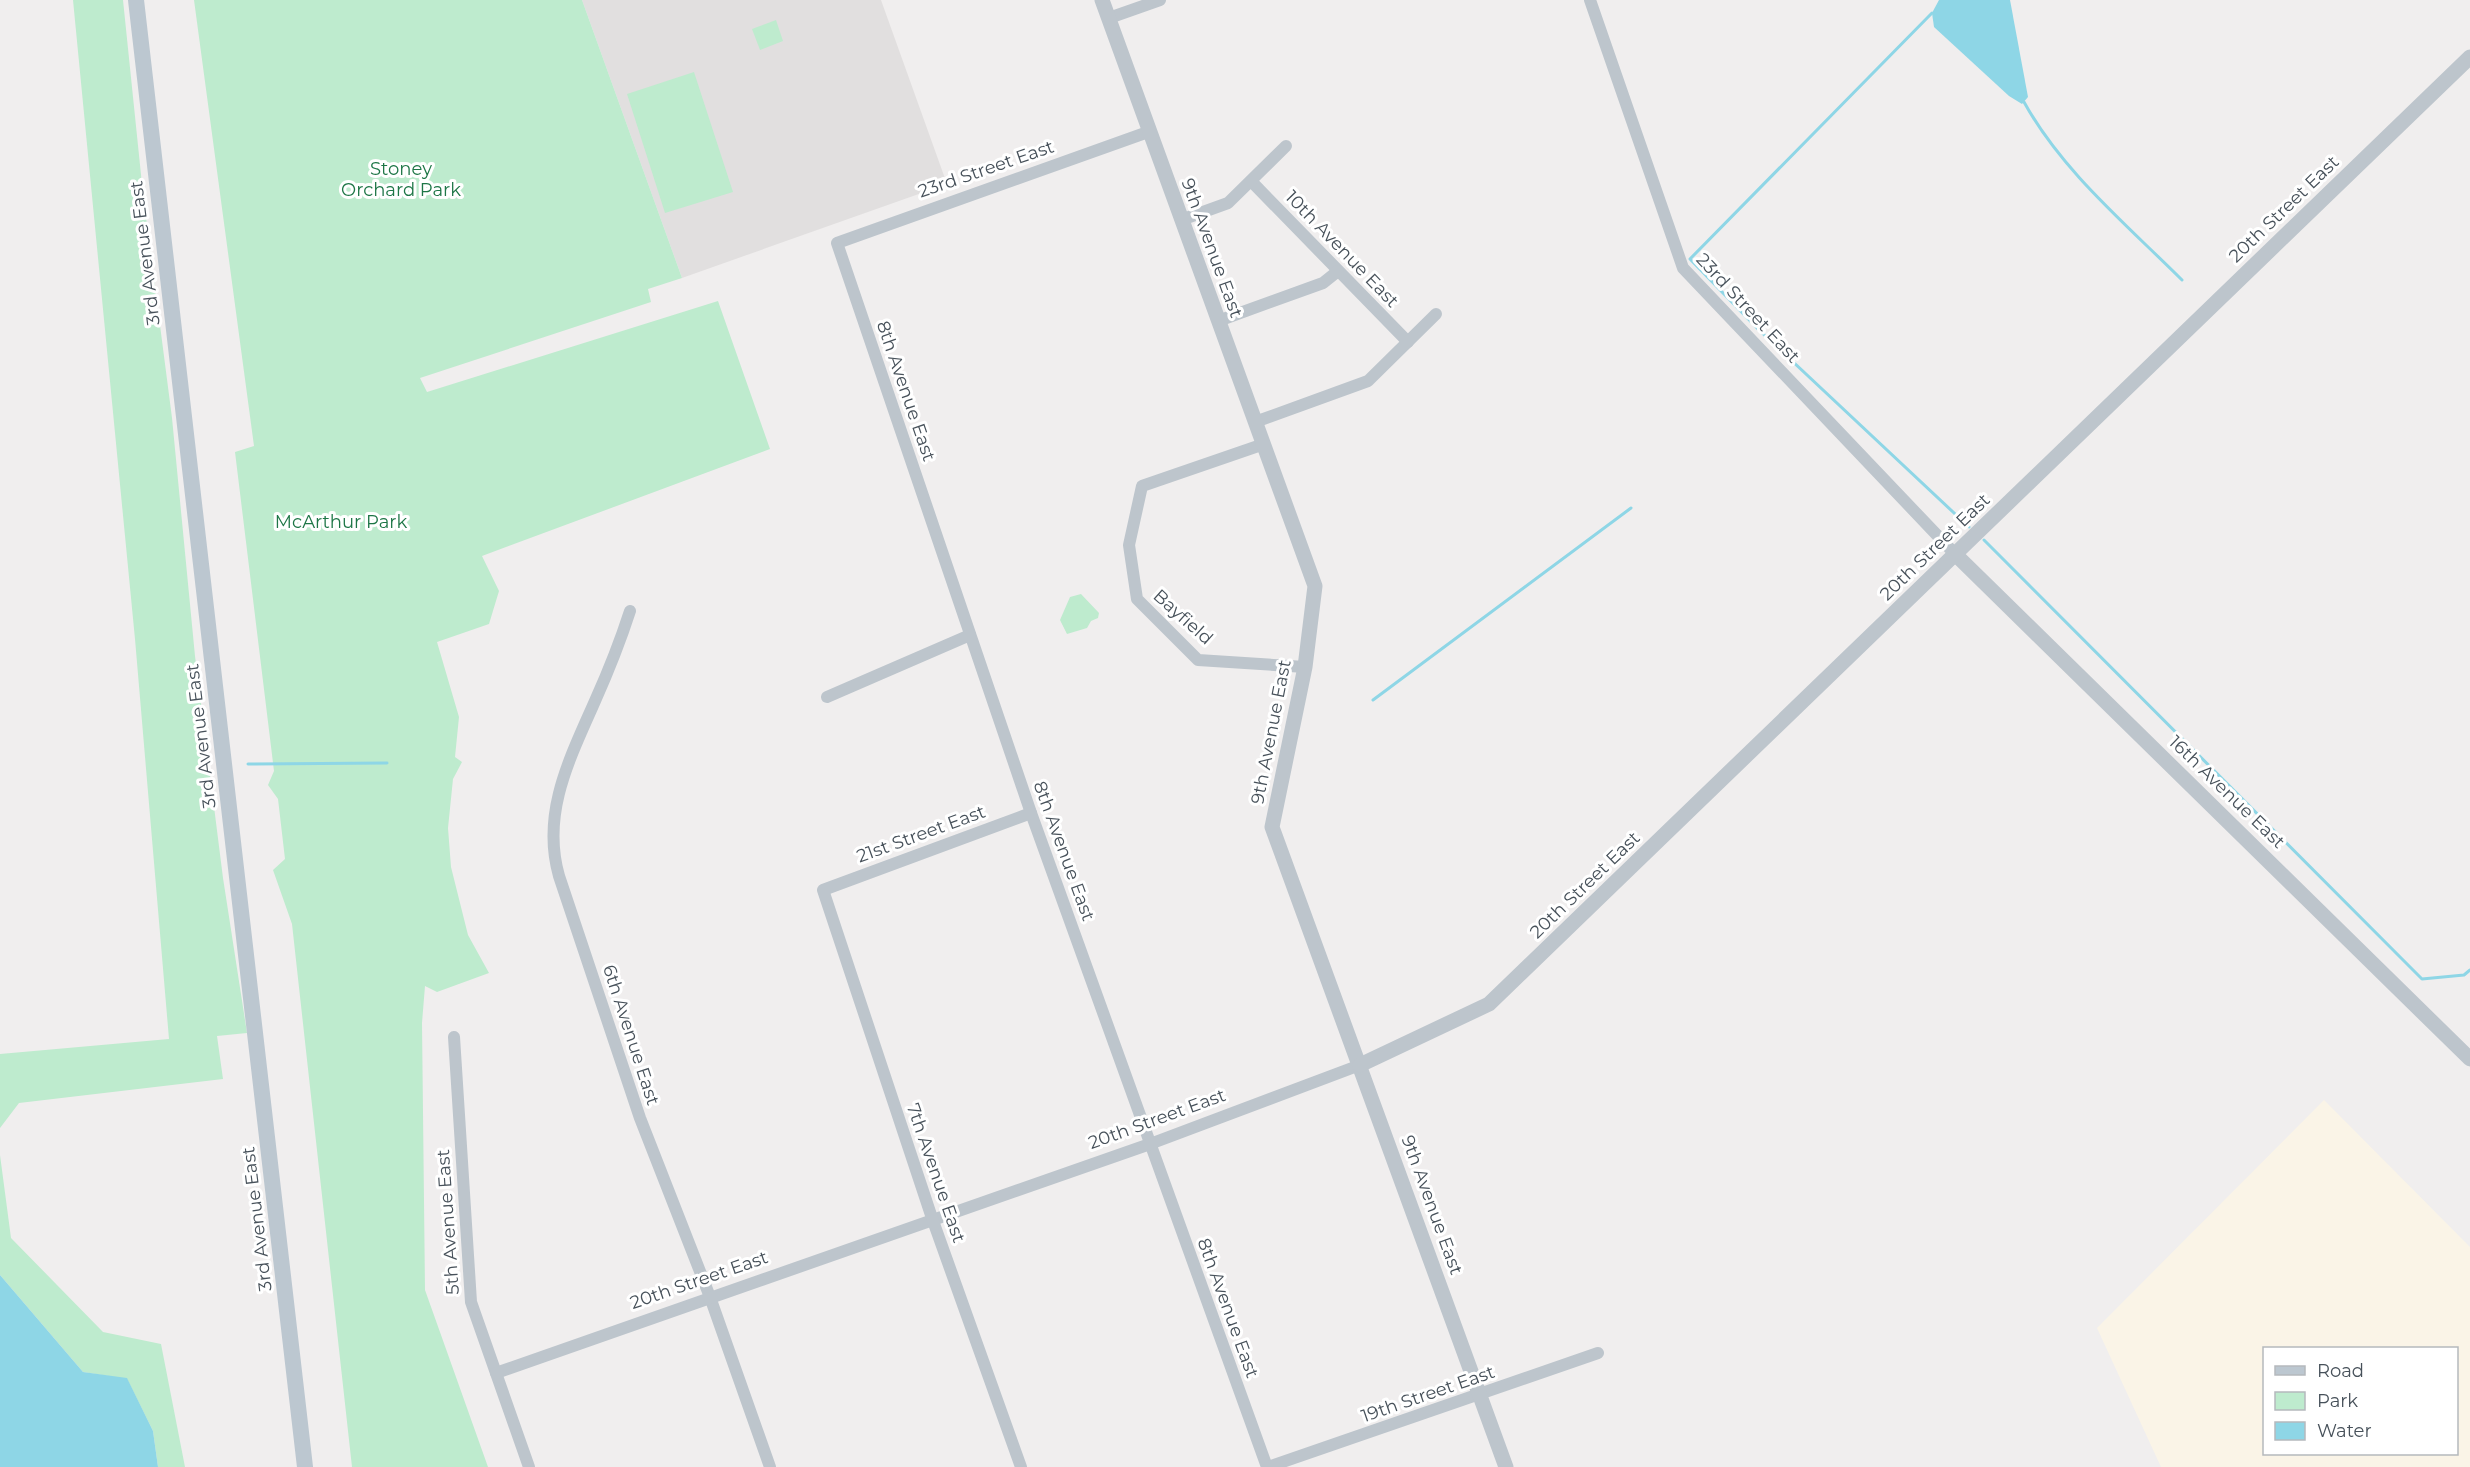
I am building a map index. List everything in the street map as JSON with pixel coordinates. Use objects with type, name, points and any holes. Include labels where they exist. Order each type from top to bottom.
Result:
[{"type":"main road","name":"3rd Avenue East","points":[[136,0],[305,1467]]},
{"type":"street","name":"9th Avenue East","points":[[1102,0],[1148,132],[1315,586],[1305,667],[1272,827],[1506,1467]]},
{"type":"street","points":[[1108,18],[1160,0]]},
{"type":"street","name":"23rd Street East","points":[[1590,0],[1683,268],[1955,554]]},
{"type":"street","name":"20th Street East","points":[[496,1373],[932,1218],[1150,1144],[1360,1065],[1489,1004],[2470,57]]},
{"type":"street","name":"23rd Street East","points":[[837,243],[1148,132]]},
{"type":"street","points":[[1180,220],[1228,203],[1286,146]]},
{"type":"street","name":"10th Avenue East","points":[[1251,181],[1408,342]]},
{"type":"street","name":"8th Avenue East","points":[[837,243],[1030,813],[1267,1467]]},
{"type":"street","points":[[1218,321],[1323,283],[1338,271]]},
{"type":"street","points":[[1256,422],[1368,381],[1436,314]]},
{"type":"street","name":"Bayfield","points":[[1264,444],[1142,486],[1129,545],[1137,599],[1198,660],[1305,667]]},
{"type":"street","name":"16th Avenue East","points":[[1955,554],[2470,1059]]},
{"type":"street","name":"6th Avenue East","points":[[630,611],[610,668],[565,769],[554,813],[553,848],[559,876],[640,1118],[710,1297],[770,1467]]},
{"type":"street","points":[[827,697],[970,635]]},
{"type":"street","name":"21st Street East","points":[[823,890],[1030,813]]},
{"type":"street","name":"7th Avenue East","points":[[823,890],[932,1218],[1021,1467]]},
{"type":"street","name":"5th Avenue East","points":[[454,1037],[471,1302],[529,1467]]},
{"type":"street","name":"19th Street East","points":[[1267,1467],[1481,1396],[1598,1353]]},
{"type":"shaded area","points":[[582,0],[881,0],[947,184],[682,278]]},
{"type":"shaded area","points":[[2324,1100],[2470,1247],[2470,1467],[2161,1467],[2097,1328]]},
{"type":"green space","points":[[73,0],[123,0],[143,194],[172,418],[195,656],[223,878],[247,1033],[217,1036],[223,1079],[19,1103],[0,1128],[0,1054],[169,1039],[135,639]]},
{"type":"green space","points":[[194,0],[582,0],[682,278],[648,289],[651,302],[420,378],[427,392],[718,301],[770,449],[482,556],[499,591],[489,624],[437,642],[459,717],[455,757],[462,762],[453,779],[448,828],[451,867],[468,935],[489,973],[437,992],[425,986],[422,1023],[425,1290],[488,1467],[352,1467],[292,924],[273,870],[285,859],[278,799],[268,785],[274,771],[235,452],[254,446]]},
{"type":"green space","points":[[776,20],[783,41],[760,50],[752,29]]},
{"type":"green space","points":[[694,72],[733,192],[665,213],[627,94]]},
{"type":"green space","points":[[1081,594],[1099,613],[1098,618],[1091,621],[1087,628],[1067,634],[1060,620],[1070,597]]},
{"type":"green space","points":[[0,1155],[11,1238],[103,1332],[161,1344],[185,1467],[158,1467],[153,1431],[127,1379],[83,1372],[0,1275]]},
{"type":"water","points":[[1939,0],[2010,0],[2028,97],[2022,104],[2009,96],[1934,27],[1932,13]]},
{"type":"water","points":[[0,1275],[83,1372],[127,1378],[153,1431],[158,1467],[0,1467]]},
{"type":"waterway","points":[[1932,13],[1690,259],[1758,329],[1969,527]]},
{"type":"waterway","points":[[2024,102],[2039,127],[2076,174],[2182,280]]},
{"type":"waterway","points":[[1373,700],[1631,508]]},
{"type":"waterway","points":[[1984,540],[2422,979],[2464,975],[2470,970]]},
{"type":"waterway","points":[[248,764],[387,763]]},
{"type":"park label","name":"Stoney Orchard Park","points":[[401,180]]},
{"type":"park label","name":"McArthur Park","points":[[341,522]]}]
